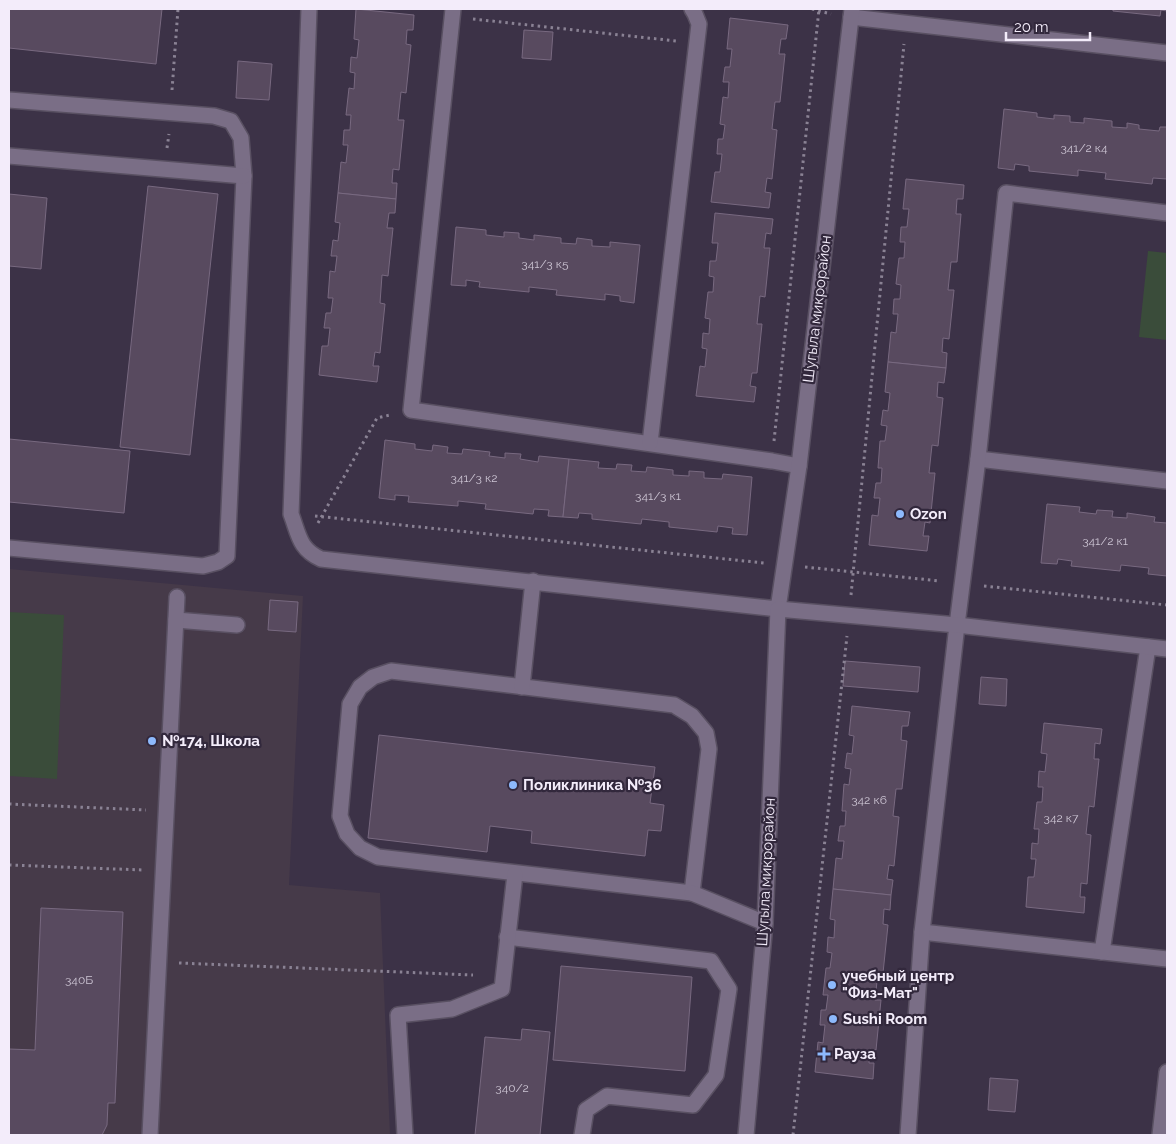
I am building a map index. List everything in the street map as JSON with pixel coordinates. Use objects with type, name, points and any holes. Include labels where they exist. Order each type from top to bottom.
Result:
[{"type":"street","points":[[310,9],[291,514],[304,548],[312,555],[321,559],[778,609],[957,625],[1167,649]]},
{"type":"street","points":[[650,444],[699,24],[696,14],[692,9]]},
{"type":"street","points":[[453,13],[412,410],[799,466]]},
{"type":"street","points":[[851,13],[907,23],[1167,53]]},
{"type":"street","name":"Шугыла микрорайон","points":[[746,1135],[765,923],[778,609],[799,466],[851,13]]},
{"type":"street","points":[[9,100],[214,116],[231,121],[241,138],[244,176],[227,556],[218,562],[203,566],[9,548]]},
{"type":"street","points":[[9,156],[244,176]]},
{"type":"street","points":[[908,1135],[922,932],[978,459],[1006,193],[1167,213]]},
{"type":"street","points":[[978,459],[1167,480]]},
{"type":"street","points":[[522,687],[533,581]]},
{"type":"street","points":[[150,1135],[177,596]]},
{"type":"street","points":[[176,620],[237,625]]},
{"type":"street","points":[[1102,952],[1148,647]]},
{"type":"street","points":[[692,893],[709,749],[706,733],[692,716],[674,705],[391,672],[372,677],[360,687],[350,704],[340,816],[346,834],[360,848],[378,857],[692,893],[765,923]]},
{"type":"street","points":[[405,1135],[398,1015],[452,1009],[502,989],[515,874]]},
{"type":"street","points":[[922,932],[1167,960]]},
{"type":"street","points":[[507,937],[711,961],[729,989],[716,1075],[692,1105],[607,1096],[586,1110],[582,1135]]},
{"type":"street","points":[[1160,1135],[1167,1072]]},
{"type":"path","points":[[772,461],[819,9]]},
{"type":"path","points":[[453,13],[696,43]]},
{"type":"path","points":[[793,1135],[850,615],[852,572],[907,23]]},
{"type":"path","points":[[304,548],[377,418],[412,410]]},
{"type":"path","points":[[291,514],[1167,605]]},
{"type":"path","points":[[758,606],[763,562]]},
{"type":"path","points":[[9,804],[166,811]]},
{"type":"path","points":[[9,865],[163,871]]},
{"type":"path","points":[[158,962],[503,976]]},
{"type":"shaded area","name":"№174, Школа","points":[[9,569],[303,596],[289,885],[380,893],[390,1135],[9,1135]]},
{"type":"green space","points":[[1148,251],[1167,253],[1167,340],[1139,337]]},
{"type":"green space","points":[[9,612],[64,615],[57,779],[9,776]]},
{"type":"building","points":[[9,9],[162,9],[156,64],[9,48]]},
{"type":"building","points":[[356,9],[414,15],[413,30],[407,30],[406,44],[411,45],[406,93],[401,92],[398,120],[404,120],[399,170],[393,169],[392,183],[397,183],[396,199],[338,193],[341,162],[346,163],[348,145],[343,145],[344,130],[350,130],[351,115],[346,115],[349,88],[354,89],[355,73],[350,72],[351,57],[357,58],[359,40],[354,39]]},
{"type":"building","points":[[1113,9],[1167,9],[1167,11],[1161,10],[1160,16],[1113,11]]},
{"type":"building","points":[[730,18],[788,25],[786,39],[781,39],[779,54],[785,54],[780,102],[775,102],[772,129],[777,130],[772,179],[767,178],[765,192],[771,193],[769,208],[711,202],[715,172],[720,172],[722,154],[717,154],[718,139],[723,139],[725,125],[720,124],[723,97],[728,98],[729,82],[723,82],[725,67],[730,67],[732,49],[727,49]]},
{"type":"building","points":[[524,30],[553,32],[551,60],[522,58]]},
{"type":"building","points":[[238,61],[272,64],[269,100],[236,98]]},
{"type":"building","points":[[1004,109],[1037,113],[1037,117],[1054,119],[1054,115],[1070,116],[1070,122],[1084,123],[1084,118],[1112,121],[1112,127],[1127,128],[1127,123],[1139,125],[1139,129],[1159,131],[1160,127],[1167,127],[1167,179],[1153,178],[1152,184],[1105,179],[1106,173],[1078,170],[1078,176],[1029,171],[1029,166],[1015,164],[1014,170],[998,168]]},
{"type":"building","points":[[906,179],[964,185],[963,199],[957,199],[956,214],[961,214],[957,262],[951,262],[948,290],[954,290],[949,339],[943,338],[942,352],[947,353],[946,368],[888,362],[891,332],[896,333],[898,314],[893,314],[894,299],[900,299],[901,285],[896,284],[899,258],[904,258],[905,242],[900,242],[901,227],[907,227],[909,209],[903,209]]},
{"type":"building","points":[[148,186],[218,194],[190,455],[120,447]]},
{"type":"building","points":[[338,193],[396,199],[395,213],[389,213],[387,228],[393,228],[388,276],[382,275],[380,303],[385,304],[380,353],[375,352],[373,366],[379,366],[377,382],[319,375],[322,346],[328,346],[330,328],[324,328],[326,313],[331,313],[333,298],[328,298],[330,271],[335,272],[337,256],[331,256],[333,240],[338,241],[340,223],[335,222]]},
{"type":"building","points":[[9,194],[47,198],[41,269],[9,266]]},
{"type":"building","points":[[715,213],[773,219],[771,234],[766,233],[764,248],[770,248],[765,297],[760,296],[757,324],[762,324],[757,373],[752,373],[750,386],[756,387],[754,402],[696,396],[700,366],[705,367],[707,349],[702,348],[703,333],[709,334],[710,319],[705,318],[708,292],[713,292],[714,277],[709,276],[710,261],[716,261],[718,243],[712,243]]},
{"type":"building","points":[[456,227],[486,230],[486,235],[504,237],[504,232],[519,233],[519,238],[534,240],[534,235],[561,238],[561,243],[576,244],[577,238],[592,240],[592,246],[610,247],[610,242],[640,245],[634,303],[620,301],[620,296],[605,294],[605,300],[556,295],[557,290],[529,287],[529,292],[479,287],[480,282],[466,280],[466,286],[451,285]]},
{"type":"building","points":[[888,362],[946,368],[944,383],[938,382],[937,397],[943,398],[938,446],[932,445],[929,473],[935,473],[930,523],[925,522],[923,536],[929,536],[927,551],[869,545],[872,515],[878,516],[880,498],[874,498],[876,483],[881,483],[882,468],[878,468],[880,441],[885,441],[887,426],[881,425],[883,410],[888,411],[890,393],[885,392]]},
{"type":"building","points":[[9,439],[130,451],[124,513],[9,502]]},
{"type":"building","points":[[385,440],[415,444],[415,449],[432,451],[433,445],[448,447],[447,453],[462,454],[463,449],[490,452],[489,456],[505,458],[505,453],[521,454],[520,459],[538,462],[539,456],[569,459],[563,517],[548,516],[549,510],[534,509],[533,514],[485,509],[486,504],[458,501],[458,506],[408,502],[409,496],[395,495],[395,500],[379,498]]},
{"type":"building","points":[[569,459],[599,462],[598,468],[616,469],[617,464],[632,465],[631,471],[646,472],[647,467],[673,470],[673,475],[689,476],[689,471],[704,472],[704,478],[722,479],[723,474],[752,477],[747,535],[732,534],[733,528],[718,526],[717,532],[669,527],[669,522],[642,519],[641,524],[592,519],[592,514],[579,513],[578,518],[563,517]]},
{"type":"building","points":[[1047,504],[1080,507],[1079,512],[1096,514],[1097,510],[1113,511],[1112,517],[1127,518],[1127,513],[1155,517],[1154,522],[1167,523],[1167,576],[1148,574],[1149,568],[1121,565],[1120,571],[1071,566],[1072,561],[1058,559],[1057,564],[1041,563]]},
{"type":"building","points":[[270,600],[298,602],[296,632],[268,630]]},
{"type":"building","points":[[845,661],[920,667],[918,692],[843,686]]},
{"type":"building","points":[[981,677],[1007,679],[1006,706],[979,704]]},
{"type":"building","points":[[852,706],[910,712],[908,726],[902,726],[901,740],[907,741],[902,789],[896,789],[893,816],[899,817],[894,866],[889,865],[887,879],[893,880],[891,895],[833,889],[836,858],[842,859],[844,841],[838,841],[840,826],[845,826],[846,811],[842,811],[844,784],[849,785],[851,769],[845,768],[847,753],[852,754],[854,736],[849,735]]},
{"type":"building","points":[[1044,723],[1102,729],[1100,744],[1095,743],[1094,759],[1099,759],[1094,807],[1089,806],[1086,834],[1091,835],[1087,884],[1081,883],[1080,897],[1085,897],[1084,913],[1026,907],[1028,877],[1034,877],[1036,859],[1031,859],[1032,843],[1038,844],[1039,829],[1034,829],[1037,802],[1042,802],[1043,787],[1038,787],[1039,771],[1045,772],[1047,754],[1041,753]]},
{"type":"building","name":"Поликлиника №36","points":[[379,735],[655,767],[650,803],[664,805],[661,831],[648,830],[645,856],[531,843],[532,831],[490,826],[487,852],[368,838]]},
{"type":"building","points":[[833,889],[891,895],[890,910],[884,909],[883,924],[888,925],[883,973],[878,972],[875,1000],[881,1000],[876,1050],[870,1049],[869,1063],[874,1063],[873,1079],[815,1072],[818,1042],[823,1043],[825,1025],[820,1025],[821,1010],[826,1010],[828,995],[823,995],[826,968],[830,968],[832,953],[827,952],[828,937],[834,938],[835,920],[830,919]]},
{"type":"building","points":[[41,908],[123,912],[115,1103],[108,1103],[107,1125],[102,1135],[9,1135],[9,1049],[35,1050]]},
{"type":"building","points":[[561,966],[692,977],[685,1071],[553,1060]]},
{"type":"building","points":[[522,1029],[550,1032],[540,1135],[475,1135],[485,1037],[521,1040]]},
{"type":"building","points":[[990,1078],[1018,1080],[1015,1112],[988,1110]]},
{"type":"place","name":"Ozon","points":[[900,514]]},
{"type":"place","name":"№174, Школа","points":[[152,741]]},
{"type":"place","name":"Поликлиника №36","points":[[513,785]]},
{"type":"place","name":"учебный центр \"Физ-Мат\"","points":[[832,985]]},
{"type":"place","name":"Sushi Room","points":[[833,1019]]},
{"type":"place","name":"Рауза","points":[[824,1054]]}]
